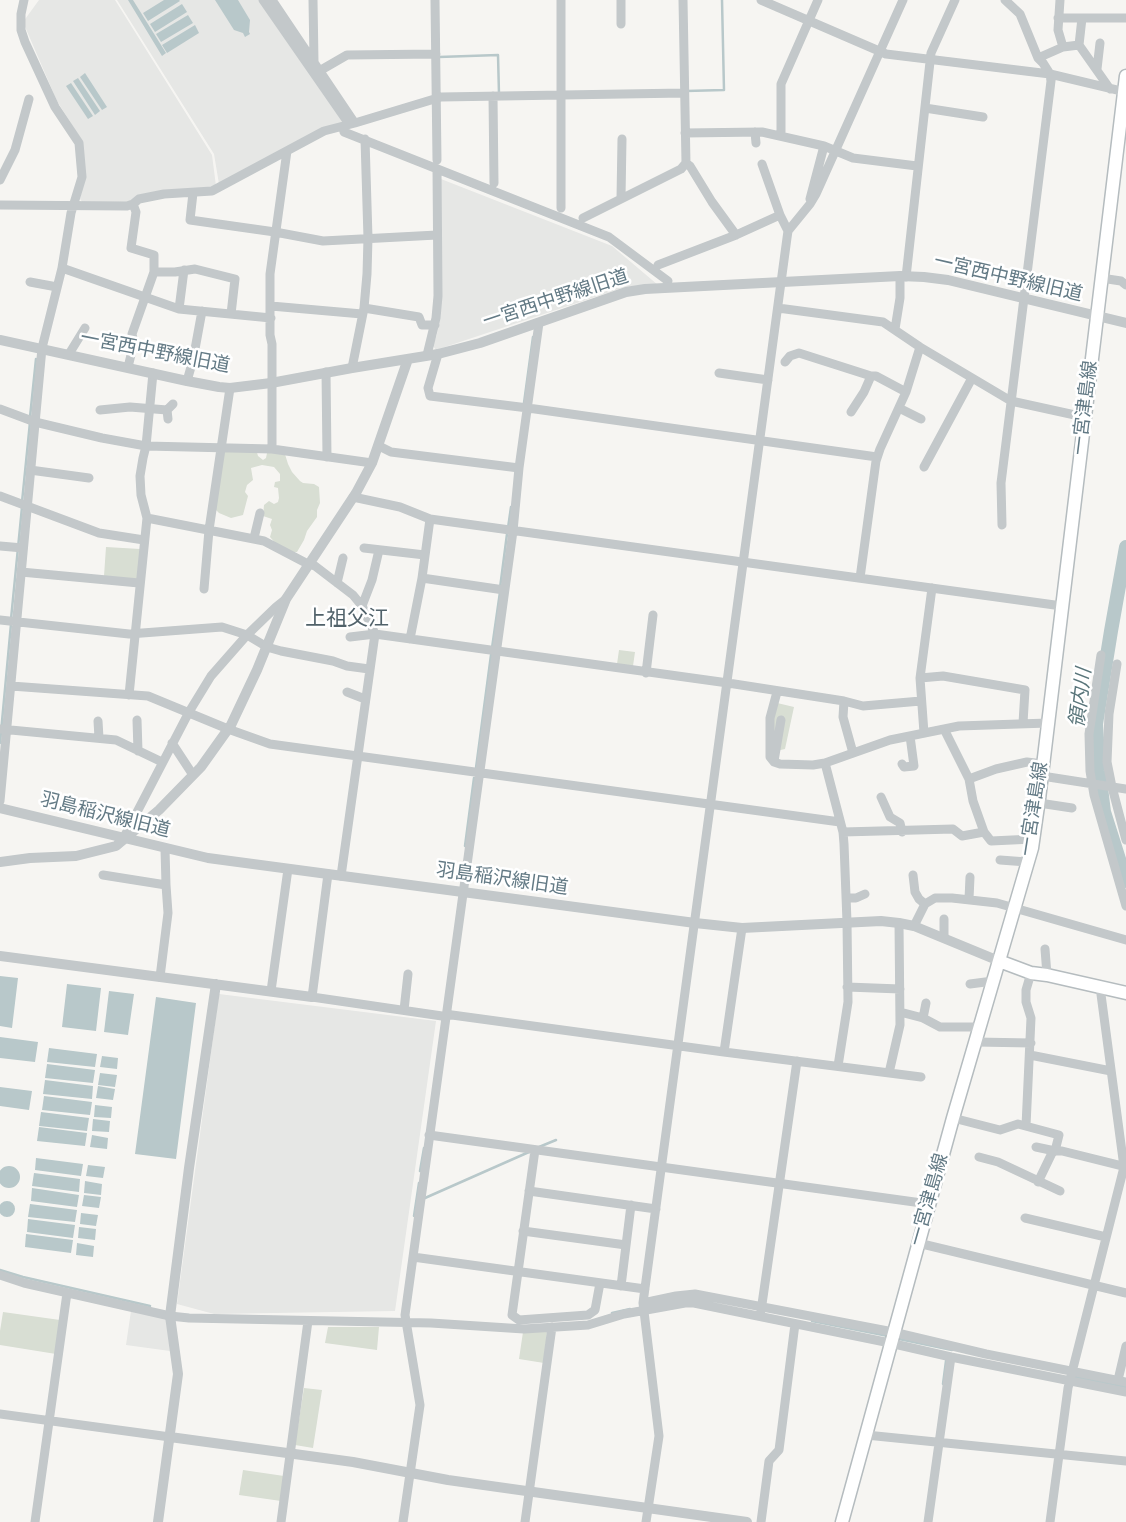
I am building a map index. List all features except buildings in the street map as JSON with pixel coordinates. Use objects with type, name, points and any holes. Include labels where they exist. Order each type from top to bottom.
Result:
[{"type":"main road","name":"一宮津島線","points":[[842,1522],[952,1118],[976,1042],[1033,839],[1126,76]]},
{"type":"main road","points":[[999,961],[1031,973],[1048,975],[1126,993]]},
{"type":"street","points":[[0,801],[3,730],[11,686],[42,348],[62,268],[73,206],[82,177],[79,143],[55,107],[21,30],[21,14],[24,0]]},
{"type":"street","points":[[263,0],[350,126],[365,140],[437,164],[609,237],[668,281]]},
{"type":"street","points":[[272,0],[321,70],[350,126]]},
{"type":"street","points":[[313,0],[314,61]]},
{"type":"street","points":[[435,0],[438,296],[428,388],[430,396],[877,456]]},
{"type":"street","points":[[560,208],[561,0]]},
{"type":"street","points":[[621,0],[621,24]]},
{"type":"street","points":[[582,218],[681,169],[686,163],[683,0]]},
{"type":"street","points":[[760,0],[880,52],[930,60],[1050,74],[1125,92]]},
{"type":"street","points":[[781,135],[781,84],[818,0]]},
{"type":"street","points":[[646,1522],[659,1436],[643,1307],[788,231],[810,204],[837,150],[903,0]]},
{"type":"street","points":[[895,329],[909,238],[931,53],[955,0]]},
{"type":"street","points":[[1002,525],[1001,483],[1051,81],[1050,74],[1038,58],[1020,14],[1005,0]]},
{"type":"street","points":[[1060,0],[1058,30],[1063,47]]},
{"type":"street","points":[[1058,18],[1126,18]]},
{"type":"street","points":[[1082,18],[1079,45],[1110,89]]},
{"type":"street","points":[[1097,69],[1100,43]]},
{"type":"street","points":[[1038,58],[1063,47],[1079,45]]},
{"type":"street","points":[[321,70],[347,54],[436,54]]},
{"type":"street","points":[[0,206],[126,206],[133,204],[138,198],[215,190],[324,131],[350,126],[436,98],[684,93]]},
{"type":"street","points":[[493,96],[494,183]]},
{"type":"street","points":[[0,180],[15,150],[29,98]]},
{"type":"street","points":[[925,108],[983,117]]},
{"type":"street","points":[[684,133],[755,132],[781,135],[837,150],[853,158],[917,166]]},
{"type":"street","points":[[755,132],[756,144]]},
{"type":"street","points":[[621,198],[622,139]]},
{"type":"street","points":[[352,368],[363,311],[368,238],[365,140]]},
{"type":"street","points":[[810,204],[811,193],[824,146]]},
{"type":"street","points":[[272,449],[270,274],[287,151]]},
{"type":"street","points":[[686,163],[690,166],[712,202],[736,235]]},
{"type":"street","points":[[762,164],[780,215],[788,231]]},
{"type":"street","points":[[193,192],[190,220],[324,241],[437,235]]},
{"type":"street","points":[[128,367],[134,343],[132,334],[154,272],[154,255],[130,248],[136,212],[133,204]]},
{"type":"street","points":[[658,265],[736,235],[780,215]]},
{"type":"street","points":[[900,233],[909,238]]},
{"type":"street","points":[[62,268],[178,308],[271,318]]},
{"type":"street","points":[[154,272],[175,272],[195,269],[235,279],[231,314]]},
{"type":"street","points":[[178,308],[184,270]]},
{"type":"street","name":"一宮西中野線旧道","points":[[0,340],[219,388],[230,388],[271,383],[432,355],[480,343],[635,290],[903,277],[948,280],[1126,324]]},
{"type":"street","points":[[1101,278],[1121,281],[1126,285]]},
{"type":"street","points":[[30,282],[56,287]]},
{"type":"street","points":[[271,306],[363,311],[419,317],[422,325],[435,326]]},
{"type":"street","points":[[778,308],[883,322],[920,347],[1011,401],[1084,417]]},
{"type":"street","points":[[187,381],[202,311]]},
{"type":"street","points":[[403,1522],[420,1405],[405,1323],[495,651],[513,531],[519,468],[539,323]]},
{"type":"street","points":[[69,354],[85,328]]},
{"type":"street","points":[[860,578],[877,456],[906,392],[920,347]]},
{"type":"street","points":[[785,362],[790,356],[798,354],[870,376],[876,376],[906,392]]},
{"type":"street","points":[[0,862],[30,858],[76,856],[116,846],[140,827],[207,759],[228,729],[267,647],[286,599],[353,497],[372,463],[408,359]]},
{"type":"street","points":[[326,372],[327,456]]},
{"type":"street","points":[[129,694],[147,518],[141,495],[140,476],[142,458],[146,446],[153,373]]},
{"type":"street","points":[[719,373],[768,380]]},
{"type":"street","points":[[851,412],[864,392],[870,376]]},
{"type":"street","points":[[924,467],[972,378]]},
{"type":"street","points":[[204,589],[209,530],[230,388]]},
{"type":"street","points":[[100,410],[130,407],[169,411]]},
{"type":"street","points":[[899,408],[921,419]]},
{"type":"street","points":[[0,410],[35,422],[146,446],[272,449],[372,463]]},
{"type":"street","points":[[378,446],[391,452],[519,468]]},
{"type":"street","points":[[30,470],[89,478]]},
{"type":"street","points":[[0,496],[99,533],[144,540]]},
{"type":"street","points":[[353,497],[400,507],[430,518],[513,531],[1062,606]]},
{"type":"street","points":[[254,538],[260,513]]},
{"type":"street","points":[[147,518],[254,538],[315,566],[353,595],[362,606],[374,634],[341,876]]},
{"type":"street","points":[[410,639],[422,578],[430,518]]},
{"type":"street","points":[[0,546],[23,548]]},
{"type":"street","points":[[364,548],[425,555]]},
{"type":"street","points":[[362,606],[372,580],[379,550]]},
{"type":"street","points":[[337,583],[344,558]]},
{"type":"street","points":[[21,572],[140,583]]},
{"type":"street","points":[[422,578],[504,590]]},
{"type":"street","points":[[924,733],[920,701],[920,678],[932,588]]},
{"type":"street","points":[[123,839],[188,712],[210,676],[247,635],[286,599]]},
{"type":"street","points":[[646,673],[653,615]]},
{"type":"street","points":[[0,620],[129,634],[222,627],[247,635],[267,647],[281,651],[332,660],[347,666],[370,668]]},
{"type":"street","points":[[350,637],[374,634],[728,683],[844,701],[863,706],[920,701]]},
{"type":"street","points":[[1101,655],[1089,734],[1090,771],[1126,906]]},
{"type":"street","points":[[1117,664],[1107,738],[1107,762],[1110,787],[1126,840]]},
{"type":"street","points":[[920,678],[943,676],[1024,690],[1023,723]]},
{"type":"street","points":[[11,686],[148,696],[270,744],[840,822]]},
{"type":"street","points":[[347,692],[366,698]]},
{"type":"street","points":[[777,692],[770,718],[770,757],[774,762],[780,764],[805,765],[825,763],[890,740],[959,726],[1048,723]]},
{"type":"street","points":[[844,701],[843,718],[853,754]]},
{"type":"street","points":[[137,720],[138,751]]},
{"type":"street","points":[[774,762],[781,720]]},
{"type":"street","points":[[98,722],[99,738]]},
{"type":"street","points":[[944,729],[969,780],[973,801],[984,832],[991,841],[1033,839]]},
{"type":"street","points":[[3,730],[116,740],[162,762]]},
{"type":"street","points":[[902,764],[904,766],[914,766],[910,736]]},
{"type":"street","points":[[172,743],[193,775]]},
{"type":"street","points":[[969,780],[996,769],[1027,762],[1042,770],[1092,784],[1126,790]]},
{"type":"street","points":[[825,763],[843,832],[846,898],[848,1002],[838,1066]]},
{"type":"street","points":[[881,797],[890,817],[900,823],[902,832]]},
{"type":"street","points":[[1039,802],[1072,808]]},
{"type":"street","name":"羽島稲沢線旧道","points":[[0,808],[208,858],[695,923],[742,928],[847,922],[882,921],[899,923],[914,926],[999,961]]},
{"type":"street","points":[[843,832],[902,832],[923,829],[953,830],[962,836],[984,832]]},
{"type":"street","points":[[160,977],[168,913],[165,848]]},
{"type":"street","points":[[1000,860],[1027,862]]},
{"type":"street","points":[[271,991],[288,869]]},
{"type":"street","points":[[312,997],[328,874]]},
{"type":"street","points":[[103,875],[166,885]]},
{"type":"street","points":[[913,875],[915,892],[925,904]]},
{"type":"street","points":[[970,877],[970,899]]},
{"type":"street","points":[[846,898],[856,898],[865,894]]},
{"type":"street","points":[[914,926],[925,904],[935,898],[970,899],[997,903],[1126,940]]},
{"type":"street","points":[[941,922],[945,931],[944,938]]},
{"type":"street","points":[[889,1073],[900,1025],[899,923]]},
{"type":"street","points":[[724,1052],[742,928]]},
{"type":"street","points":[[1045,949],[1048,975]]},
{"type":"street","points":[[0,956],[921,1077]]},
{"type":"street","points":[[1026,1126],[1031,1018],[1026,1002],[1026,990],[1031,973]]},
{"type":"street","points":[[404,1010],[408,974]]},
{"type":"street","points":[[970,984],[993,981]]},
{"type":"street","points":[[158,1522],[178,1374],[170,1316],[216,984]]},
{"type":"street","points":[[847,987],[900,989]]},
{"type":"street","points":[[1050,1522],[1070,1381],[1125,1167],[1122,1122],[1111,1071],[1100,987]]},
{"type":"street","points":[[923,1018],[926,1003]]},
{"type":"street","points":[[900,1012],[923,1018],[940,1027],[980,1027]]},
{"type":"street","points":[[976,1042],[1031,1043]]},
{"type":"street","points":[[1030,1055],[1111,1071]]},
{"type":"street","points":[[760,1316],[797,1061]]},
{"type":"street","points":[[952,1118],[1000,1130],[1018,1124],[1059,1135],[1055,1151],[1038,1182]]},
{"type":"street","points":[[429,1135],[929,1204]]},
{"type":"street","points":[[1036,1147],[1062,1151],[1125,1167]]},
{"type":"street","points":[[535,1150],[512,1315],[519,1320],[588,1314],[596,1310],[600,1283]]},
{"type":"street","points":[[979,1157],[998,1162],[1060,1191]]},
{"type":"street","points":[[529,1191],[656,1209]]},
{"type":"street","points":[[621,1286],[631,1205]]},
{"type":"street","points":[[1026,1218],[1106,1237]]},
{"type":"street","points":[[523,1231],[626,1245]]},
{"type":"street","points":[[918,1242],[1126,1293]]},
{"type":"street","points":[[413,1258],[645,1289]]},
{"type":"street","points":[[0,1276],[170,1316],[405,1323],[524,1329],[588,1325],[676,1296],[695,1294],[762,1306],[892,1338],[951,1357],[1126,1392]]},
{"type":"street","points":[[35,1522],[67,1293]]},
{"type":"street","points":[[643,1307],[694,1303],[795,1324],[986,1354],[1122,1381],[1126,1346]]},
{"type":"street","points":[[281,1522],[308,1321]]},
{"type":"street","points":[[761,1522],[769,1461],[779,1450],[795,1324]]},
{"type":"street","points":[[525,1522],[552,1327]]},
{"type":"street","points":[[928,1522],[951,1357]]},
{"type":"street","points":[[0,1414],[353,1462],[448,1480],[747,1522]]},
{"type":"street","points":[[866,1435],[1126,1461]]},
{"type":"shaded area","points":[[39,0],[115,0],[212,155],[216,186],[132,202],[83,203],[80,199],[85,174],[81,139],[57,101],[23,22]]},
{"type":"shaded area","points":[[117,0],[259,0],[343,122],[219,184],[214,154]]},
{"type":"shaded area","points":[[128,0],[133,0],[166,53],[162,56]]},
{"type":"shaded area","points":[[164,0],[180,1],[148,21],[143,13]]},
{"type":"shaded area","points":[[215,0],[238,0],[250,20],[250,34],[245,37],[243,33],[234,30]]},
{"type":"shaded area","points":[[182,4],[187,12],[155,32],[150,24]]},
{"type":"shaded area","points":[[188,15],[193,23],[161,42],[156,34]]},
{"type":"shaded area","points":[[195,25],[199,33],[167,53],[162,45]]},
{"type":"shaded area","points":[[85,73],[107,107],[102,110],[80,77]]},
{"type":"shaded area","points":[[78,78],[100,111],[95,115],[73,81]]},
{"type":"shaded area","points":[[71,83],[93,116],[88,119],[66,86]]},
{"type":"shaded area","points":[[441,179],[612,246],[658,285],[625,287],[436,350],[433,346],[440,318],[441,300]]},
{"type":"shaded area","points":[[256,449],[258,456],[263,460],[266,458],[267,453],[284,451],[292,472],[300,481],[319,487],[320,503],[317,517],[307,531],[297,552],[289,552],[278,546],[270,537],[272,519],[263,516],[264,505],[269,501],[274,504],[278,502],[279,498],[278,488],[274,487],[275,482],[280,481],[280,474],[274,467],[262,465],[251,468],[253,480],[247,485],[245,492],[248,496],[243,515],[231,518],[219,513],[215,509],[223,452]]},
{"type":"shaded area","points":[[106,547],[140,549],[138,582],[104,576]]},
{"type":"shaded area","points":[[619,650],[635,652],[633,666],[617,664]]},
{"type":"shaded area","points":[[773,702],[794,707],[785,749],[776,751],[770,718]]},
{"type":"shaded area","points":[[0,976],[18,978],[12,1028],[0,1026]]},
{"type":"shaded area","points":[[67,984],[101,988],[96,1031],[62,1027]]},
{"type":"shaded area","points":[[109,991],[134,994],[128,1035],[104,1032]]},
{"type":"shaded area","points":[[219,994],[436,1021],[395,1311],[214,1314],[177,1304]]},
{"type":"shaded area","points":[[156,997],[196,1003],[176,1159],[135,1154]]},
{"type":"shaded area","points":[[0,1037],[38,1042],[35,1062],[0,1058]]},
{"type":"shaded area","points":[[49,1048],[97,1054],[95,1067],[47,1062]]},
{"type":"shaded area","points":[[102,1056],[118,1058],[117,1069],[100,1067]]},
{"type":"shaded area","points":[[47,1064],[95,1070],[93,1083],[45,1078]]},
{"type":"shaded area","points":[[100,1073],[117,1075],[115,1087],[98,1085]]},
{"type":"shaded area","points":[[45,1080],[93,1086],[92,1099],[43,1094]]},
{"type":"shaded area","points":[[98,1086],[115,1089],[113,1100],[96,1098]]},
{"type":"shaded area","points":[[0,1087],[32,1091],[29,1110],[0,1106]]},
{"type":"shaded area","points":[[44,1096],[92,1102],[90,1115],[42,1110]]},
{"type":"shaded area","points":[[95,1105],[112,1107],[111,1118],[94,1117]]},
{"type":"shaded area","points":[[41,1112],[89,1118],[87,1131],[39,1126]]},
{"type":"shaded area","points":[[93,1119],[110,1121],[109,1132],[92,1131]]},
{"type":"shaded area","points":[[39,1127],[87,1133],[85,1146],[37,1141]]},
{"type":"shaded area","points":[[92,1135],[108,1138],[107,1149],[90,1147]]},
{"type":"shaded area","points":[[36,1158],[83,1164],[81,1176],[35,1170]]},
{"type":"shaded area","points":[[88,1165],[105,1167],[103,1178],[86,1176]]},
{"type":"shaded area","points":[[9,1166],[17,1169],[20,1177],[17,1185],[9,1188],[1,1185],[-2,1177],[1,1169]]},
{"type":"shaded area","points":[[34,1173],[80,1179],[79,1192],[32,1186]]},
{"type":"shaded area","points":[[85,1181],[102,1184],[101,1195],[84,1193]]},
{"type":"shaded area","points":[[32,1188],[79,1195],[77,1207],[31,1201]]},
{"type":"shaded area","points":[[84,1195],[101,1197],[99,1208],[82,1206]]},
{"type":"shaded area","points":[[4,1201],[10,1201],[15,1206],[13,1215],[4,1217],[-1,1212],[-1,1206]]},
{"type":"shaded area","points":[[30,1204],[77,1210],[75,1222],[28,1217]]},
{"type":"shaded area","points":[[81,1213],[98,1215],[96,1226],[80,1224]]},
{"type":"shaded area","points":[[28,1219],[75,1225],[73,1238],[27,1232]]},
{"type":"shaded area","points":[[79,1227],[96,1229],[95,1240],[78,1238]]},
{"type":"shaded area","points":[[26,1234],[73,1240],[71,1253],[25,1247]]},
{"type":"shaded area","points":[[77,1243],[94,1246],[93,1257],[76,1255]]},
{"type":"shaded area","points":[[131,1311],[166,1319],[170,1351],[126,1345]]},
{"type":"shaded area","points":[[3,1312],[60,1320],[56,1354],[0,1345]]},
{"type":"shaded area","points":[[328,1327],[379,1327],[377,1350],[325,1343]]},
{"type":"shaded area","points":[[547,1331],[544,1363],[519,1359],[523,1332]]},
{"type":"shaded area","points":[[304,1388],[322,1390],[313,1448],[295,1445]]},
{"type":"shaded area","points":[[243,1470],[284,1476],[281,1501],[239,1495]]},
{"type":"waterway","points":[[686,91],[724,90],[722,0]]},
{"type":"waterway","points":[[439,57],[498,55],[499,94]]},
{"type":"waterway","points":[[524,403],[533,337]]},
{"type":"waterway","points":[[30,417],[36,359]]},
{"type":"waterway","points":[[22,502],[30,422]]},
{"type":"waterway","points":[[11,619],[22,507]]},
{"type":"waterway","points":[[508,528],[511,507]]},
{"type":"waterway","points":[[500,588],[507,534]]},
{"type":"waterway","name":"領内川","points":[[1126,547],[1096,724],[1104,812],[1126,881]]},
{"type":"waterway","points":[[492,648],[500,592]]},
{"type":"waterway","points":[[0,743],[11,624]]},
{"type":"waterway","points":[[476,768],[491,655]]},
{"type":"waterway","points":[[465,846],[474,778]]},
{"type":"waterway","points":[[539,1147],[556,1140]]},
{"type":"waterway","points":[[420,1171],[424,1148]]},
{"type":"waterway","points":[[425,1198],[529,1152]]},
{"type":"waterway","points":[[414,1216],[419,1183]]},
{"type":"waterway","points":[[0,1270],[150,1306]]},
{"type":"waterway","points":[[692,1299],[712,1302]]},
{"type":"waterway","points":[[612,1313],[630,1309]]},
{"type":"waterway","points":[[812,1321],[888,1336]]},
{"type":"waterway","points":[[899,1339],[952,1350]]},
{"type":"waterway","points":[[943,1384],[946,1361]]},
{"type":"waterway","points":[[1076,1377],[1126,1387]]},
{"type":"district","name":"上祖父江","points":[[347,620]]}]
